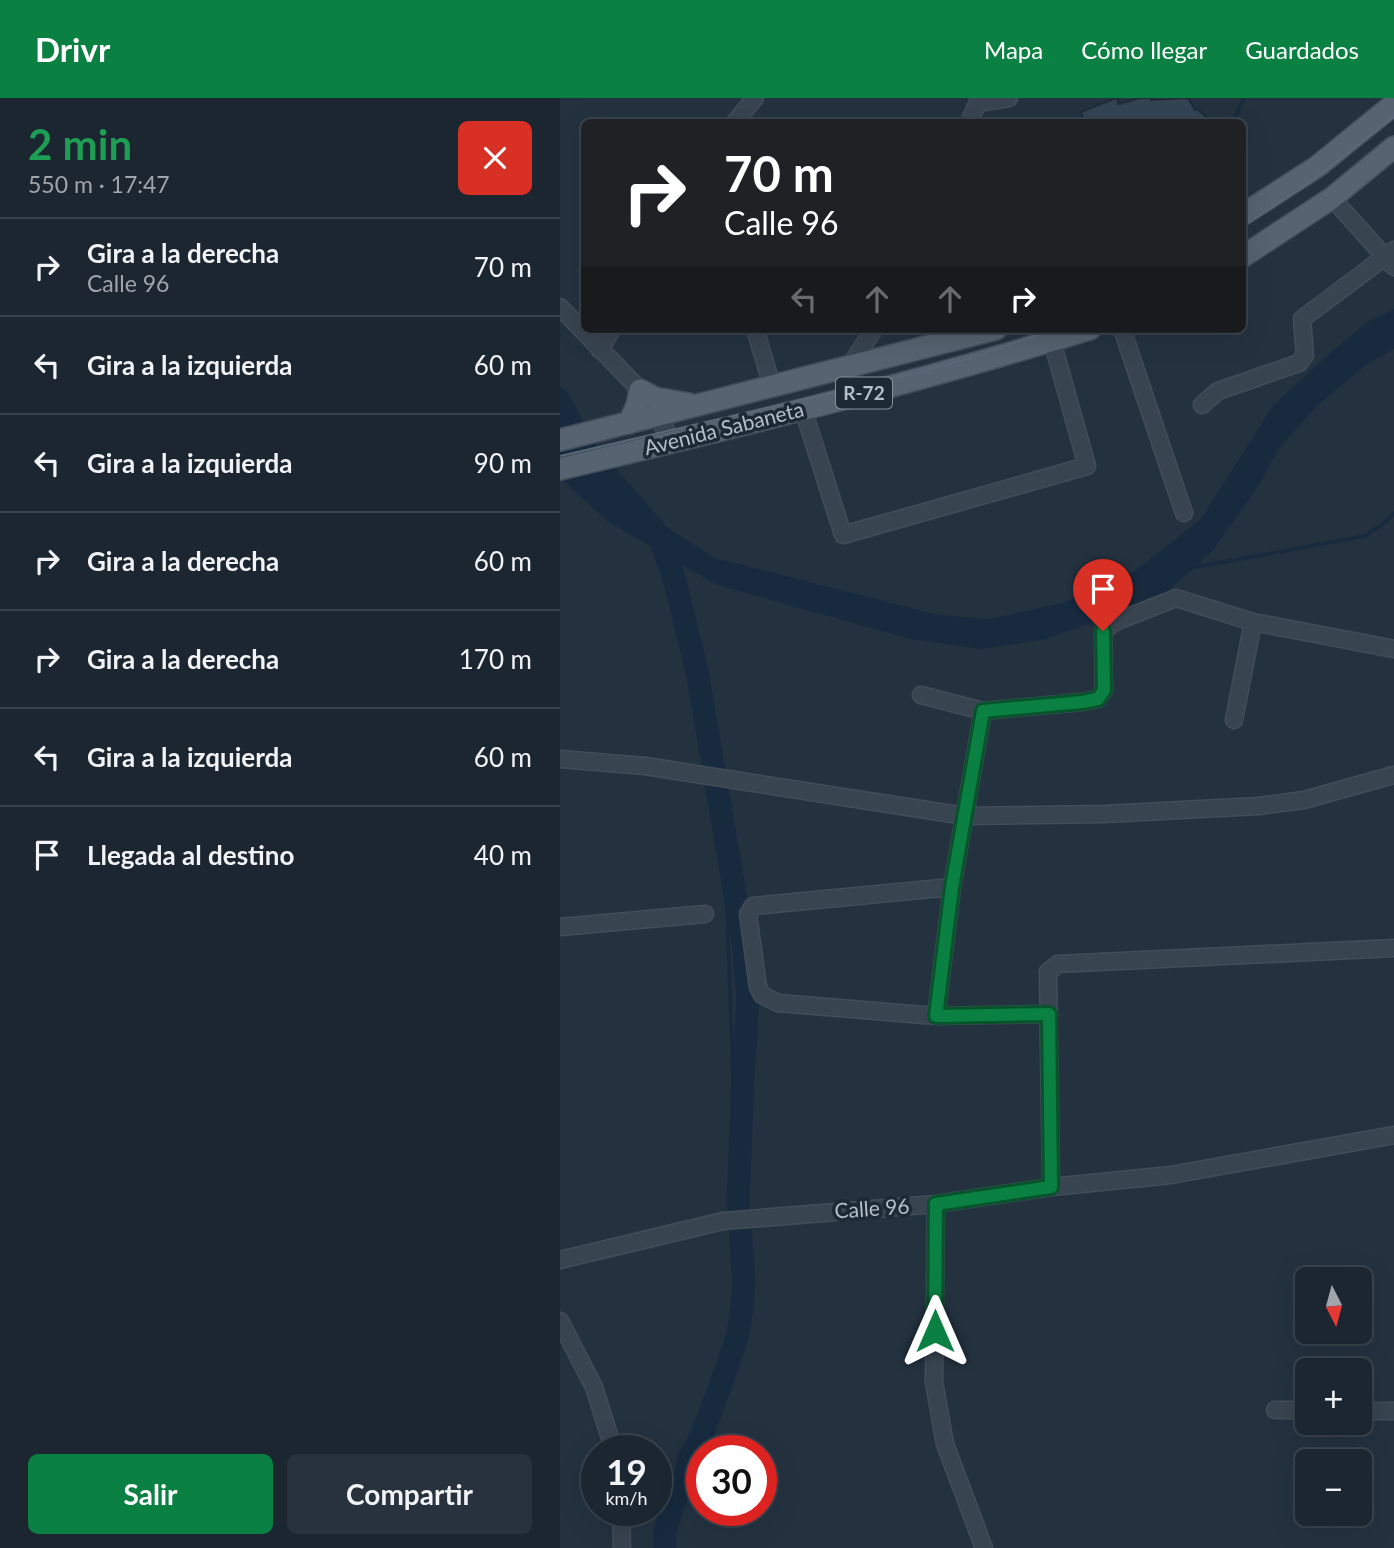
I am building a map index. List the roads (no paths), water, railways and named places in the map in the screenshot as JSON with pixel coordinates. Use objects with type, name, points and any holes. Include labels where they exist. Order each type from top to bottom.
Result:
[{"type":"main road","points":[[1246,212],[1318,166],[1394,104]]},
{"type":"main road","points":[[1246,254],[1332,198],[1394,147]]},
{"type":"main road","name":"Avenida Sabaneta","points":[[560,440],[981,333]]},
{"type":"main road","name":"Avenida Sabaneta","points":[[560,469],[803,409],[1077,333]]},
{"type":"main road","points":[[627,423],[637,405],[640,390],[655,398],[674,403],[702,405]]},
{"type":"street","points":[[738,119],[755,98]]},
{"type":"street","points":[[970,119],[979,100],[1009,98]]},
{"type":"street","points":[[1202,405],[1218,391],[1299,363],[1305,355],[1302,319],[1391,258],[1332,198]]},
{"type":"street","points":[[560,307],[581,330]]},
{"type":"street","points":[[584,333],[640,390],[672,440]]},
{"type":"street","points":[[600,350],[610,333]]},
{"type":"street","points":[[756,333],[772,386]]},
{"type":"street","points":[[850,366],[871,333]]},
{"type":"street","points":[[875,333],[892,356]]},
{"type":"street","points":[[1123,333],[1184,513]]},
{"type":"street","points":[[803,409],[843,534],[856,531],[1087,466],[1052,341]]},
{"type":"street","points":[[921,695],[983,711],[1098,699],[1104,690],[1103,631],[1115,622],[1176,598],[1253,622],[1394,649]]},
{"type":"street","points":[[1234,720],[1253,622]]},
{"type":"street","points":[[936,1016],[952,887],[983,711]]},
{"type":"street","points":[[560,759],[645,766],[965,816],[1104,814],[1259,806],[1304,800],[1394,775]]},
{"type":"street","points":[[952,887],[753,906],[748,914],[758,987],[762,995],[778,1003],[936,1016],[1049,1014]]},
{"type":"street","points":[[560,927],[705,914]]},
{"type":"street","points":[[1051,1187],[1048,972],[1058,964],[1394,948]]},
{"type":"street","name":"Calle 96","points":[[560,1260],[723,1221],[936,1204],[1051,1187],[1171,1175],[1394,1135]]},
{"type":"street","points":[[936,1204],[934,1382],[944,1444],[984,1548]]},
{"type":"street","points":[[560,1321],[594,1387],[609,1435]]},
{"type":"street","points":[[1275,1410],[1295,1410]]},
{"type":"street","points":[[1372,1410],[1394,1411]]},
{"type":"street","points":[[621,1526],[622,1548]]},
{"type":"water","points":[[1394,309],[1394,349],[1367,364],[1316,407],[1278,450],[1255,491],[1213,550],[1158,600],[1042,640],[981,649],[910,639],[715,584],[607,521],[560,478],[560,385],[568,393],[611,472],[621,498],[715,558],[938,615],[990,619],[1063,603],[1132,573],[1201,519],[1273,406],[1369,321]]},
{"type":"waterway","points":[[1234,119],[1244,98]]},
{"type":"waterway","points":[[560,418],[583,449],[653,528]]},
{"type":"waterway","points":[[1191,568],[1365,536],[1394,513]]},
{"type":"waterway","points":[[661,537],[697,671],[743,941],[748,998],[738,1201],[744,1281],[738,1335],[671,1511],[665,1531],[665,1548]]},
{"type":"waterway","points":[[653,548],[679,616],[707,771]]},
{"type":"waterway","points":[[709,782],[727,909],[738,1214]]},
{"type":"waterway","points":[[669,1548],[679,1456],[743,1349],[739,1225]]},
{"type":"tram line","points":[[1246,224],[1309,183],[1394,117]]},
{"type":"tram line","points":[[560,456],[908,375],[967,359],[1042,333]]}]
